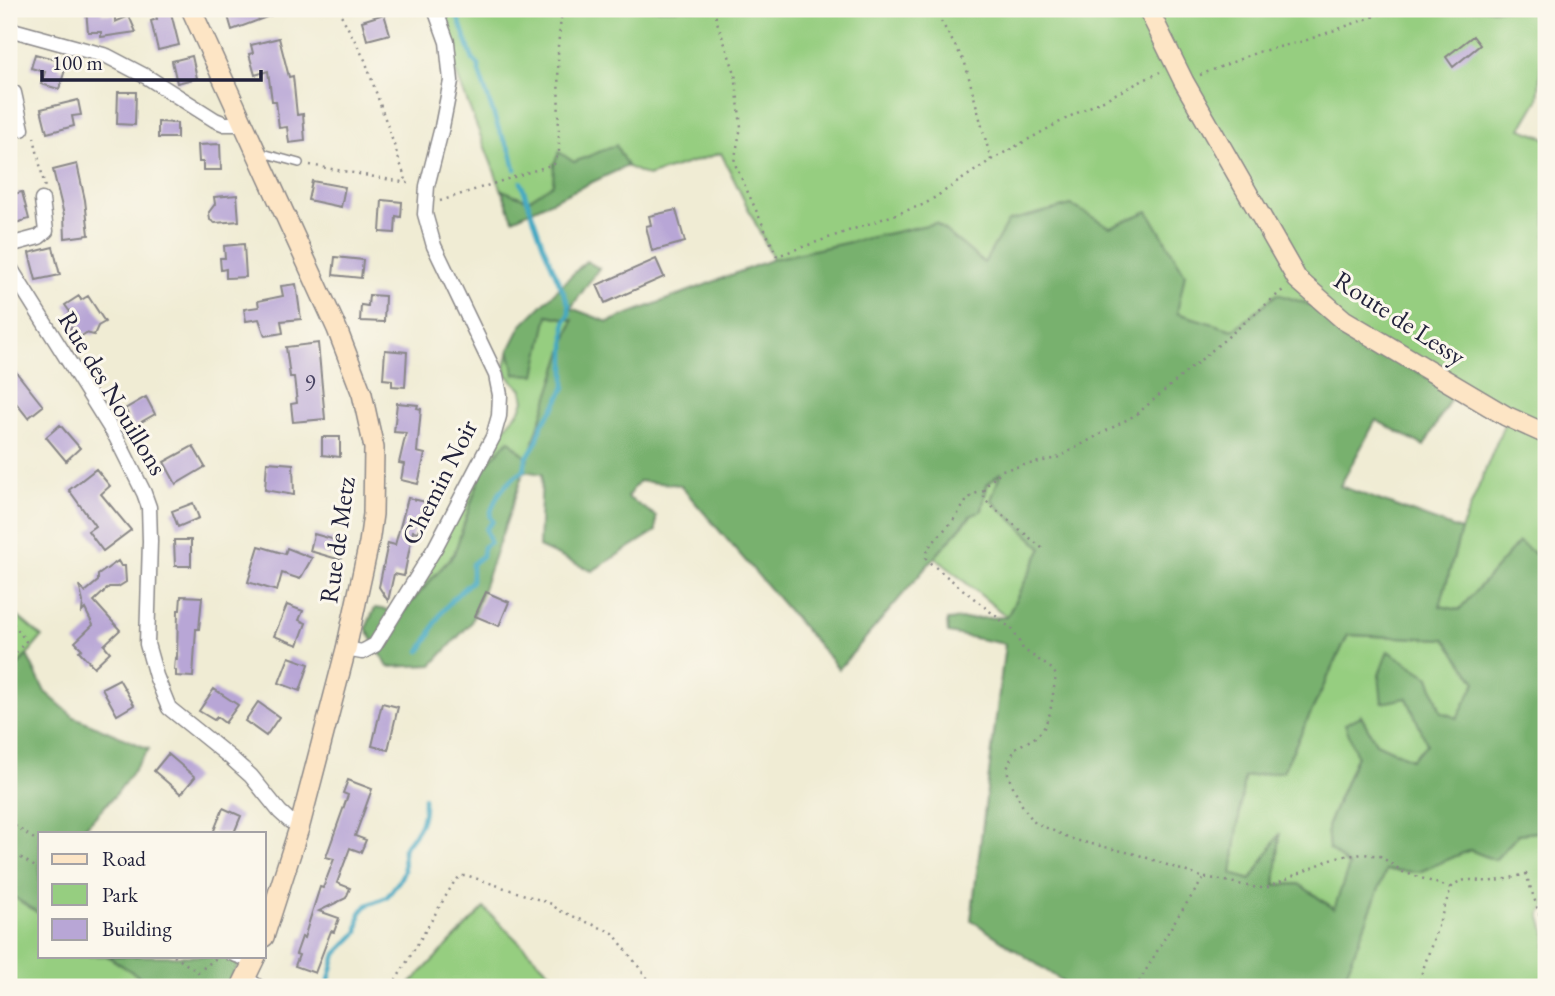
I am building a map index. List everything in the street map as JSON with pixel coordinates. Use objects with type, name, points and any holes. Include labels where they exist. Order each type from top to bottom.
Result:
[{"type":"main road","name":"Rue de Metz","points":[[191,9],[337,329],[369,421],[375,470],[369,543],[346,649],[300,825],[266,931]]},
{"type":"main road","name":"Route de Lessy","points":[[1148,9],[1180,73],[1297,279],[1344,320],[1506,416],[1546,434]]},
{"type":"street","name":"Chemin Noir","points":[[346,649],[362,652],[375,645],[435,548],[493,437],[499,416],[500,395],[496,375],[434,246],[425,214],[427,186],[451,81],[447,42],[435,9]]},
{"type":"street","points":[[9,29],[107,56],[148,76],[215,120],[225,124],[243,124]]},
{"type":"street","points":[[9,91],[14,93],[22,129]]},
{"type":"street","points":[[9,244],[39,237],[46,231],[42,200]]},
{"type":"street","name":"Rue des Nouillons","points":[[9,266],[116,438],[144,493],[150,522],[148,644],[156,676],[169,708],[231,758],[251,776],[280,812],[300,825]]},
{"type":"lane","points":[[257,152],[299,163]]},
{"type":"lane","points":[[232,958],[265,987]]},
{"type":"path","points":[[338,9],[365,60],[407,183]]},
{"type":"path","points":[[426,205],[554,164],[559,152],[558,46],[562,9]]},
{"type":"path","points":[[715,9],[735,73],[741,127],[734,162],[777,256],[925,204],[991,160],[1069,117],[1180,73],[1304,41],[1395,9]]},
{"type":"path","points":[[934,9],[965,63],[991,160]]},
{"type":"path","points":[[22,129],[33,136],[46,189],[42,200]]},
{"type":"path","points":[[299,163],[427,186]]},
{"type":"path","points":[[1042,548],[989,504],[984,491],[987,485],[1002,470],[1057,457],[1137,414],[1233,330],[1297,279]]},
{"type":"path","points":[[984,491],[967,500],[956,517],[928,548],[926,558],[1013,630],[1023,649],[1052,669],[1056,675],[1050,713],[1043,730],[1033,739],[1015,748],[1007,769],[1023,807],[1035,823],[1057,834],[1139,855],[1204,878],[1224,879],[1256,888],[1266,888],[1324,861],[1349,854],[1380,856],[1403,872],[1451,888]]},
{"type":"path","points":[[9,618],[26,641],[9,661]]},
{"type":"path","points":[[9,822],[38,842]]},
{"type":"path","points":[[9,850],[38,869]]},
{"type":"path","points":[[1417,987],[1451,888],[1457,881],[1468,879],[1490,882],[1526,874],[1546,934]]},
{"type":"path","points":[[393,987],[460,876],[469,876],[552,904],[558,910],[613,933],[654,987]]},
{"type":"path","points":[[1136,987],[1204,878]]},
{"type":"path","points":[[177,958],[198,972],[216,958]]},
{"type":"green space","points":[[431,9],[1546,9],[1538,100],[1521,129],[1546,138],[1546,562],[1519,542],[1459,610],[1440,606],[1461,530],[1505,422],[1453,394],[1311,305],[1277,294],[1233,330],[1177,313],[1110,227],[1071,205],[984,263],[936,223],[773,259],[721,153],[648,176],[626,166],[513,219]]},
{"type":"green space","points":[[616,145],[627,166],[513,219],[502,190],[528,200],[553,184],[554,164],[559,152],[574,162]]},
{"type":"green space","points":[[1071,205],[1110,227],[1148,211],[1185,274],[1177,313],[1233,330],[1277,294],[1311,305],[1453,394],[1424,446],[1376,420],[1340,486],[1461,530],[1440,606],[1459,610],[1519,542],[1546,562],[1546,831],[1519,834],[1495,860],[1470,850],[1419,872],[1386,870],[1341,987],[1071,987],[971,920],[1005,644],[948,633],[947,620],[1007,617],[1042,548],[991,500],[1001,472],[987,485],[982,510],[970,516],[839,669],[680,485],[639,481],[627,497],[656,516],[656,531],[592,571],[539,547],[542,474],[524,471],[471,623],[432,665],[388,667],[366,628],[375,608],[403,612],[454,554],[483,468],[509,440],[528,459],[573,320],[548,315],[535,375],[515,374],[509,350],[521,326],[586,261],[599,268],[571,308],[608,322],[773,259],[936,223],[984,263],[1008,221]],"holes":[[[1348,635],[1445,639],[1476,682],[1457,718],[1441,712],[1429,677],[1388,651],[1379,675],[1382,703],[1407,698],[1427,744],[1411,759],[1376,743],[1361,716],[1345,724],[1357,756],[1327,827],[1329,849],[1349,866],[1334,909],[1299,884],[1275,885],[1280,833],[1251,880],[1232,874],[1244,777],[1283,771]]]},
{"type":"green space","points":[[548,315],[573,320],[528,459],[483,467],[454,554],[402,612],[498,436],[520,410],[524,401],[522,390],[507,375],[505,366],[509,350],[515,374]]},
{"type":"green space","points":[[1002,470],[991,500],[1042,548],[1007,617],[935,557],[971,516],[982,510],[987,485]]},
{"type":"green space","points":[[9,609],[42,637],[9,676]]},
{"type":"green space","points":[[1348,635],[1445,639],[1476,682],[1457,719],[1441,712],[1429,677],[1407,698],[1428,745],[1411,759],[1376,743],[1361,716],[1357,755],[1327,827],[1329,849],[1349,866],[1335,909],[1299,884],[1275,885],[1280,835],[1251,880],[1232,874],[1244,777],[1283,771]]},
{"type":"green space","points":[[27,655],[45,692],[74,717],[149,749],[117,793],[81,832],[38,832],[38,913],[9,894],[9,676]]},
{"type":"green space","points":[[1546,831],[1546,907],[1540,914],[1546,934],[1546,987],[1341,987],[1386,870],[1419,872],[1470,850],[1495,860],[1519,834]]},
{"type":"green space","points":[[9,894],[38,913],[38,958],[110,958],[138,976],[131,987],[9,987]]},
{"type":"green space","points":[[484,908],[565,987],[407,987]]},
{"type":"green space","points":[[110,958],[234,958],[241,961],[226,987],[156,987]]},
{"type":"building","points":[[102,9],[102,14],[115,14],[115,22],[129,16],[136,32],[101,37],[101,32],[88,32],[86,10]]},
{"type":"building","points":[[155,9],[170,9],[179,45],[158,50],[151,21],[157,19]]},
{"type":"building","points":[[226,9],[283,9],[283,11],[232,30]]},
{"type":"building","points":[[384,14],[390,34],[367,40],[362,21]]},
{"type":"building","points":[[1473,36],[1480,45],[1453,67],[1446,57]]},
{"type":"building","points":[[279,38],[289,77],[293,76],[297,115],[303,114],[305,141],[289,143],[287,127],[279,128],[276,101],[272,101],[268,71],[255,75],[249,54],[253,53],[251,45]]},
{"type":"building","points":[[35,54],[61,61],[59,68],[65,70],[59,89],[41,84],[45,72],[31,68]]},
{"type":"building","points":[[192,56],[197,78],[177,83],[172,61]]},
{"type":"building","points":[[118,92],[136,92],[135,125],[117,124]]},
{"type":"building","points":[[78,100],[81,115],[72,116],[74,126],[47,133],[41,109]]},
{"type":"building","points":[[158,122],[177,123],[177,138],[158,138]]},
{"type":"building","points":[[220,144],[221,170],[203,170],[203,162],[199,162],[198,145]]},
{"type":"building","points":[[77,164],[89,235],[65,238],[64,215],[53,170]]},
{"type":"building","points":[[312,181],[345,187],[341,207],[308,200]]},
{"type":"building","points":[[22,192],[29,219],[9,225],[9,195]]},
{"type":"building","points":[[237,195],[239,221],[215,223],[210,220],[209,212],[215,204],[214,197]]},
{"type":"building","points":[[382,200],[402,202],[401,217],[396,216],[395,233],[380,232]]},
{"type":"building","points":[[676,210],[685,242],[652,251],[646,226],[651,225],[649,216]]},
{"type":"building","points":[[244,244],[246,277],[226,278],[226,269],[221,270],[220,258],[225,258],[224,246]]},
{"type":"building","points":[[53,247],[60,275],[36,280],[29,253]]},
{"type":"building","points":[[335,257],[363,260],[361,278],[333,275]]},
{"type":"building","points":[[656,259],[664,277],[605,303],[597,285]]},
{"type":"building","points":[[296,284],[301,319],[281,321],[283,333],[265,336],[259,319],[246,321],[244,309],[259,307],[258,301],[283,296],[281,286]]},
{"type":"building","points":[[369,295],[385,296],[384,322],[360,321],[361,305],[368,306]]},
{"type":"building","points":[[79,296],[81,300],[88,296],[105,322],[98,326],[94,335],[86,333],[77,339],[70,328],[73,326],[68,317],[70,312],[65,305]]},
{"type":"building","points":[[318,343],[325,419],[293,422],[291,404],[297,403],[286,347]]},
{"type":"building","points":[[385,350],[407,352],[405,387],[392,386],[392,380],[383,379]]},
{"type":"building","points":[[9,363],[43,406],[28,418],[9,394]]},
{"type":"building","points":[[146,397],[155,414],[134,426],[125,409]]},
{"type":"building","points":[[397,403],[418,405],[417,408],[421,409],[417,452],[425,454],[418,484],[401,480],[404,464],[399,463],[406,433],[394,432]]},
{"type":"building","points":[[60,425],[80,448],[66,461],[46,437]]},
{"type":"building","points":[[322,437],[340,437],[340,457],[322,455]]},
{"type":"building","points":[[193,446],[205,467],[176,484],[164,462]]},
{"type":"building","points":[[267,462],[293,464],[294,495],[265,490]]},
{"type":"building","points":[[96,469],[110,486],[101,494],[131,530],[103,551],[88,531],[95,526],[69,490]]},
{"type":"building","points":[[408,498],[426,502],[418,532],[413,531],[404,576],[394,574],[388,601],[379,587],[388,543],[395,545]]},
{"type":"building","points":[[193,503],[199,518],[178,527],[172,511]]},
{"type":"building","points":[[314,534],[346,543],[341,560],[310,551]]},
{"type":"building","points":[[174,540],[191,540],[191,566],[175,566]]},
{"type":"building","points":[[259,546],[285,554],[287,548],[312,558],[300,579],[282,573],[277,591],[248,582]]},
{"type":"building","points":[[118,561],[121,566],[125,566],[126,582],[118,587],[109,587],[94,601],[120,630],[104,645],[110,652],[94,667],[79,651],[82,649],[75,642],[93,625],[85,609],[82,612],[79,585],[85,592],[98,581],[98,575]]},
{"type":"building","points":[[486,592],[509,602],[499,626],[475,616]]},
{"type":"building","points":[[181,596],[202,597],[199,629],[196,629],[193,677],[176,676],[174,670]]},
{"type":"building","points":[[287,605],[303,611],[299,620],[306,623],[298,645],[274,636]]},
{"type":"building","points":[[289,657],[309,664],[300,691],[279,683]]},
{"type":"building","points":[[119,679],[134,705],[117,715],[102,688]]},
{"type":"building","points":[[214,689],[238,705],[225,723],[199,711]]},
{"type":"building","points":[[258,702],[279,717],[266,736],[245,721]]},
{"type":"building","points":[[382,703],[398,707],[388,750],[372,746]]},
{"type":"building","points":[[168,754],[195,777],[181,794],[154,771]]},
{"type":"building","points":[[348,780],[372,789],[355,836],[366,840],[361,852],[350,848],[337,883],[350,888],[346,898],[319,911],[339,918],[334,932],[331,931],[315,973],[295,966],[299,955],[296,954],[302,937],[304,938],[320,887],[323,888],[334,859],[326,857],[348,795],[343,793]]},
{"type":"building","points":[[223,808],[241,816],[234,832],[213,832]]},
{"type":"waterway","points":[[455,9],[473,60],[479,65],[499,130],[511,152],[515,169]]},
{"type":"waterway","points":[[420,651],[444,610],[472,581],[472,564],[482,556],[483,547],[490,542],[486,529],[493,521],[490,517],[494,503],[507,484],[524,470],[526,459],[537,441],[542,424],[565,387],[565,322],[569,315],[569,305],[543,245],[521,182]]},
{"type":"waterway","points":[[327,987],[336,954],[358,932],[360,913],[367,905],[387,897],[399,881],[404,871],[403,849],[421,821],[424,798]]}]
